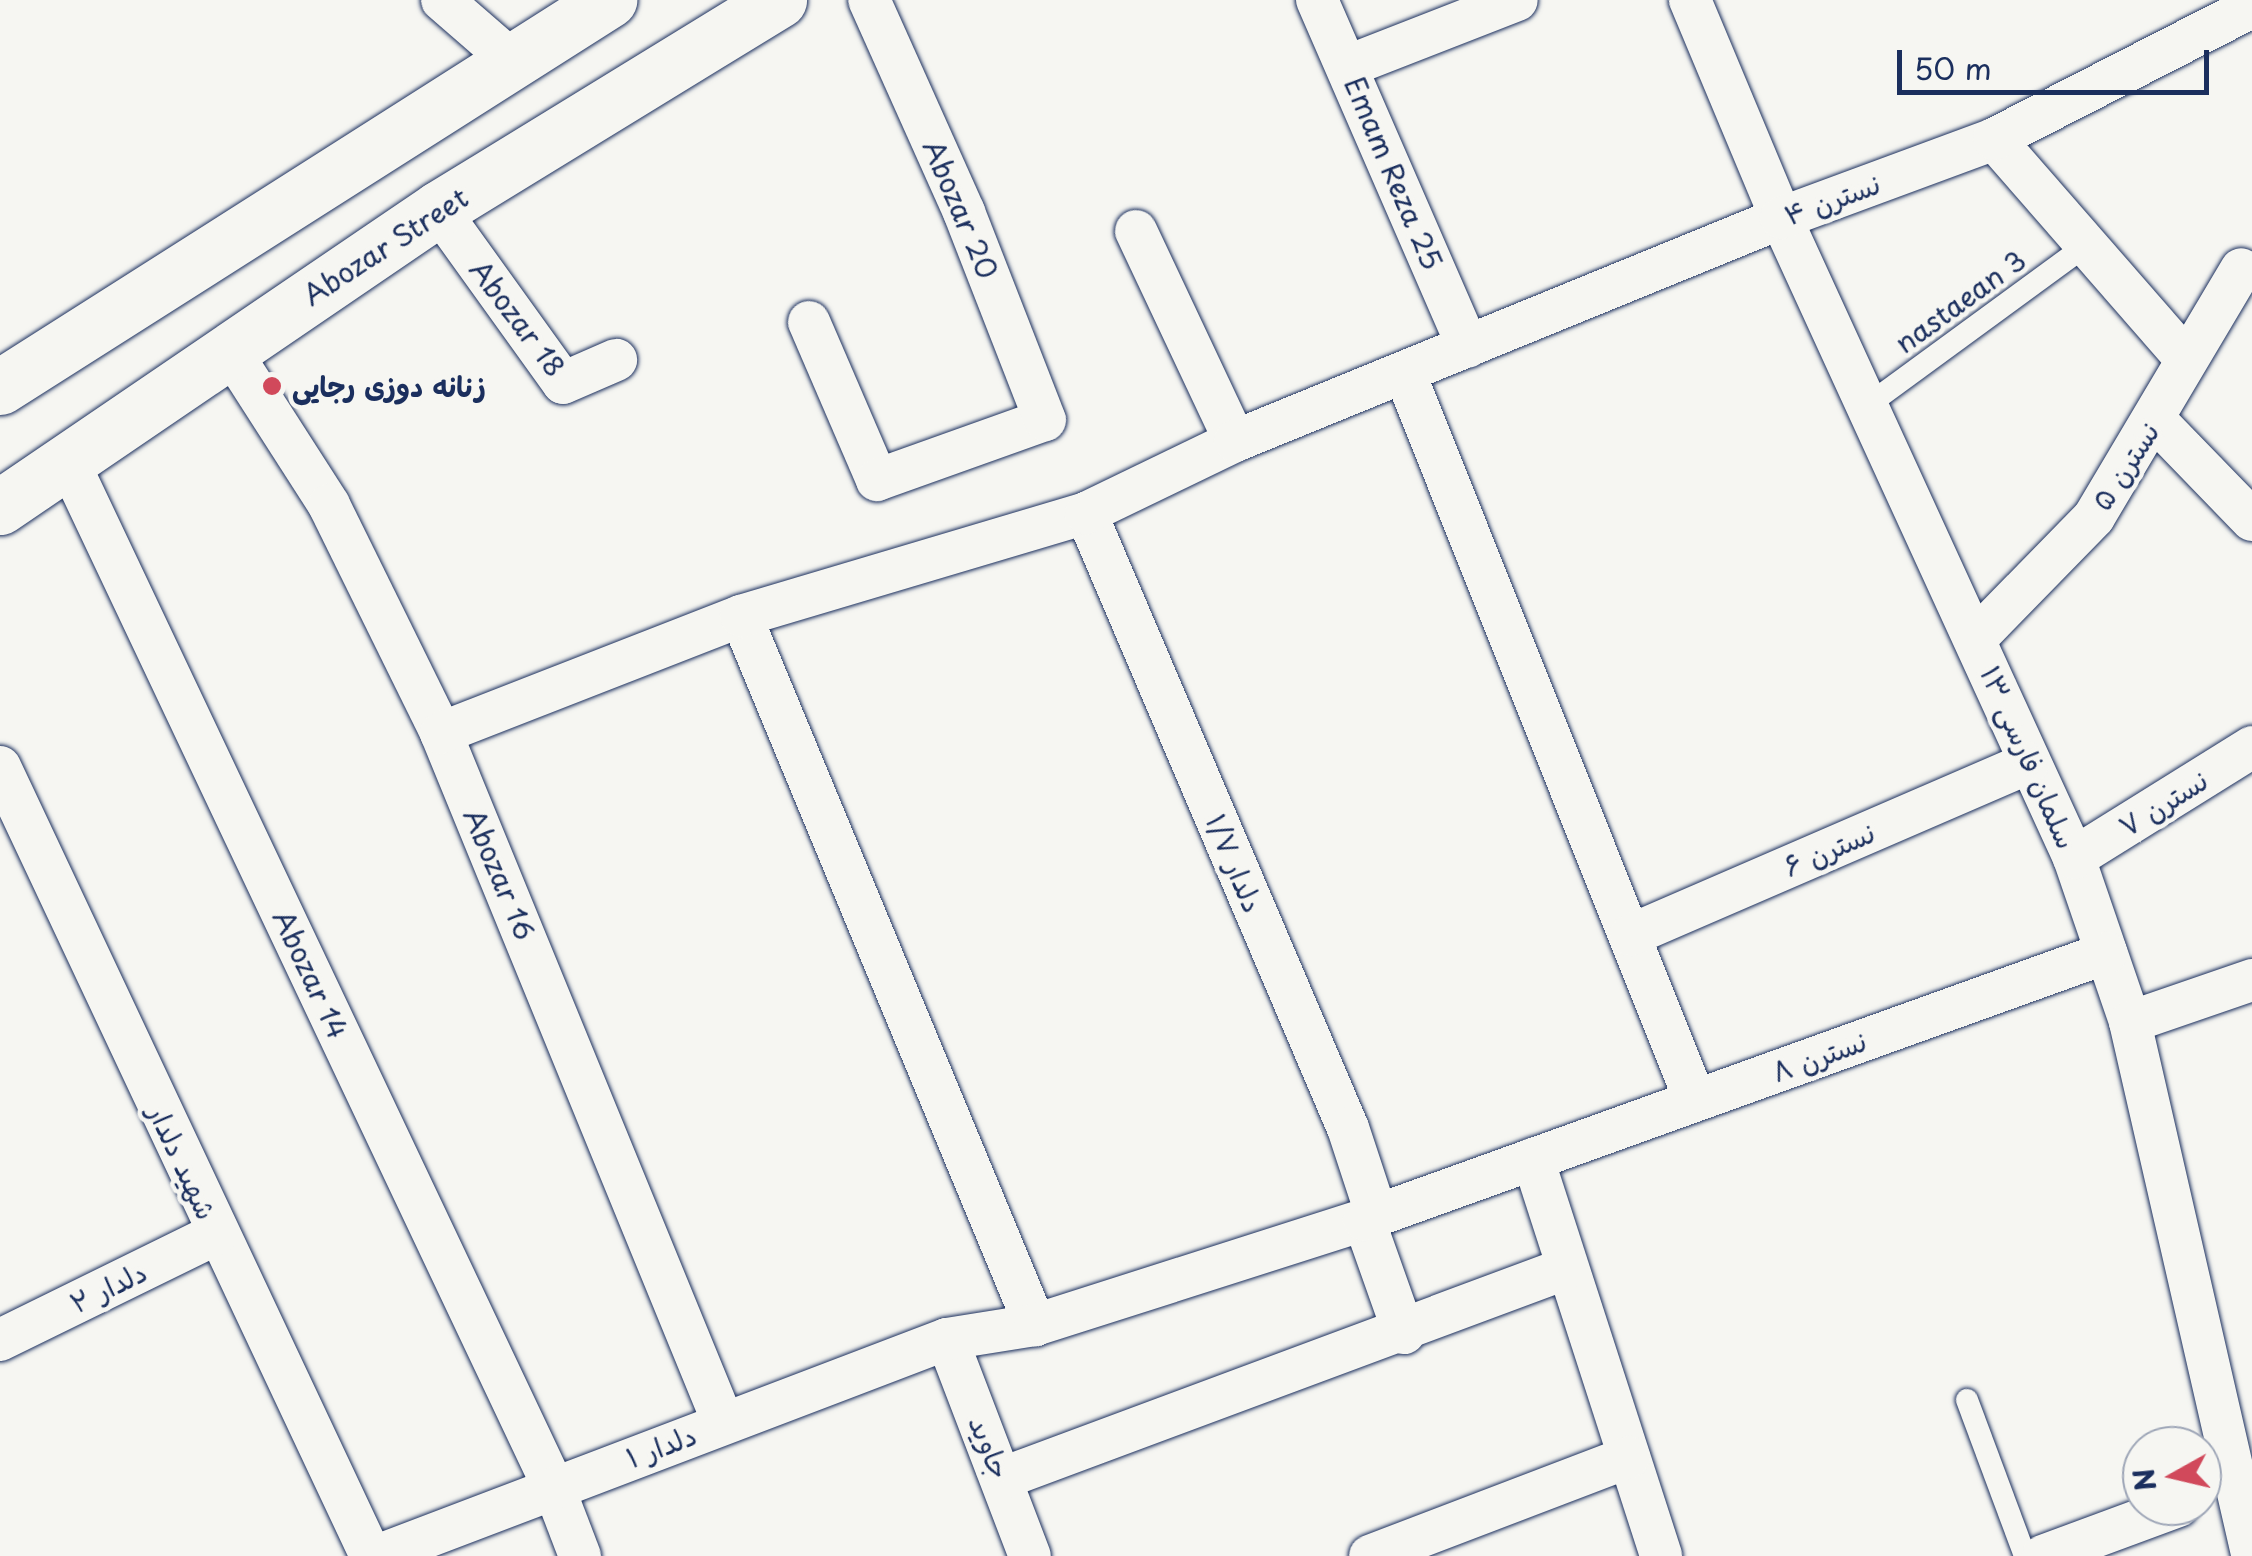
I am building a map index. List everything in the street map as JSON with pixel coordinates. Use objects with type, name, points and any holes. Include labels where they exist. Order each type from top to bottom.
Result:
[{"type":"main road","points":[[0,387],[510,58],[608,0]]},
{"type":"main road","name":"Abozar Street","points":[[0,507],[438,209],[779,0]]},
{"type":"street","points":[[442,0],[510,58]]},
{"type":"street","name":"Abozar 20","points":[[809,322],[877,480],[1046,420],[964,212],[869,0]]},
{"type":"street","name":"Emam Reza 25","points":[[1318,0],[1468,347]]},
{"type":"street","points":[[1348,66],[1516,0]]},
{"type":"street","name":"۱۳ سلمان فارسی","points":[[1690,0],[1780,218],[2074,858],[2130,1022],[2207,1426]]},
{"type":"street","name":"نسترن ۴","points":[[440,733],[741,616],[1086,513],[1235,440],[1405,374],[1780,218],[1994,139],[2252,8]]},
{"type":"street","points":[[1994,139],[2186,358]]},
{"type":"street","name":"Abozar 18","points":[[438,209],[563,384],[616,360]]},
{"type":"street","points":[[1136,231],[1235,440]]},
{"type":"street","name":"نسترن ۵","points":[[1976,638],[2094,518],[2156,421],[2186,358],[2240,269]]},
{"type":"street","name":"Abozar 16","points":[[229,349],[329,505],[440,733],[723,1422]]},
{"type":"street","points":[[1405,374],[1694,1100]]},
{"type":"street","points":[[2156,421],[2252,520]]},
{"type":"street","name":"Abozar 14","points":[[68,460],[554,1488],[580,1556]]},
{"type":"street","name":"دلدار ۱/۷","points":[[1086,513],[1348,1128],[1404,1333]]},
{"type":"street","points":[[741,616],[1034,1324]]},
{"type":"street","name":"نسترن ۷","points":[[2074,858],[2252,747]]},
{"type":"street","name":"نسترن ۶","points":[[1631,935],[2028,763]]},
{"type":"street","name":"شهید دلدار","points":[[0,767],[216,1234],[374,1556]]},
{"type":"street","name":"نسترن ۸","points":[[1371,1218],[2106,953]]},
{"type":"street","points":[[2130,1022],[2252,980]]},
{"type":"street","points":[[1533,1159],[1661,1556]]},
{"type":"street","name":"دلدار ۱","points":[[374,1556],[947,1339],[1034,1324],[1371,1218]]},
{"type":"street","name":"دلدار ۲","points":[[0,1340],[216,1234]]},
{"type":"street","points":[[1003,1478],[1404,1333],[1567,1268]]},
{"type":"street","name":"جاوید","points":[[947,1339],[1030,1556]]},
{"type":"street","points":[[1370,1556],[1629,1458]]},
{"type":"street","name":"۱۳ سلمان فارسی","points":[[2222,1497],[2252,1554]]},
{"type":"street","points":[[2043,1556],[2124,1526]]},
{"type":"lane","name":"nastaean 3","points":[[1868,405],[2087,245]]},
{"type":"lane","points":[[1967,1400],[2026,1556]]},
{"type":"place","name":"زنانه دوزی رجایی","points":[[272,386]]}]
